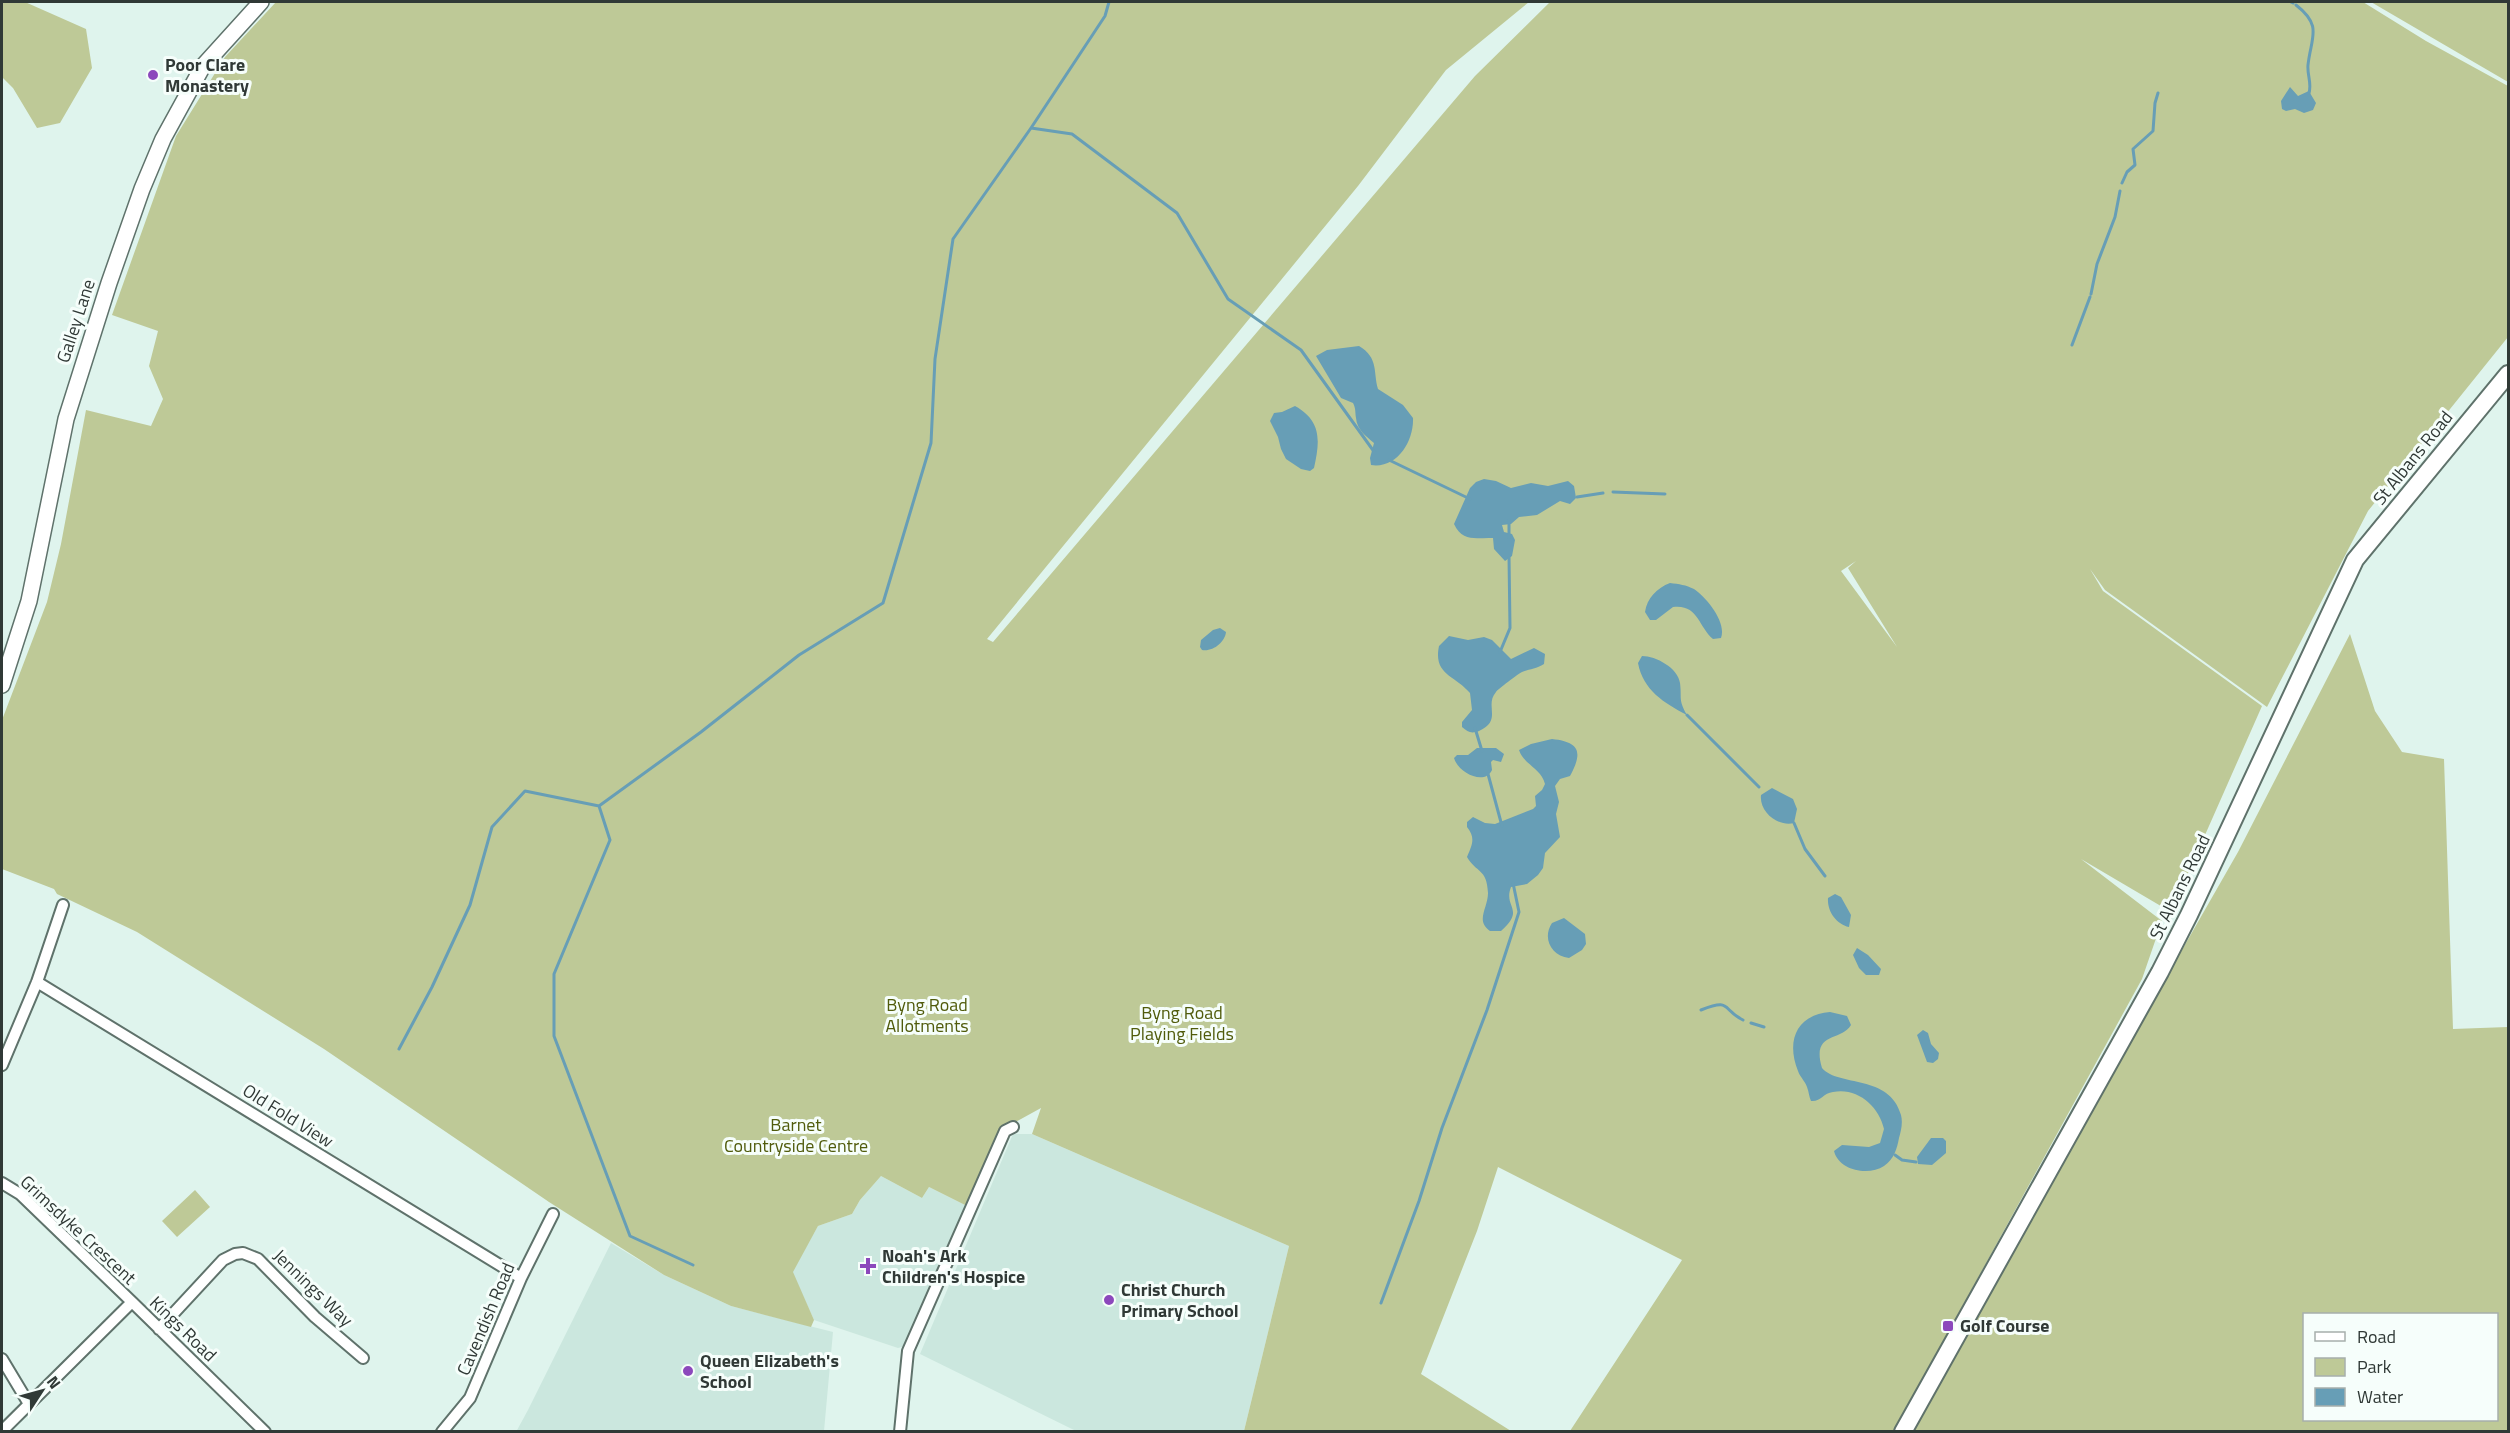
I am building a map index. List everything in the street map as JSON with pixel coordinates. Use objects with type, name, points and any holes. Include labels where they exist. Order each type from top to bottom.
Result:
[{"type":"main road","name":"St Albans Road","points":[[1903,1431],[2160,972],[2189,915],[2355,560],[2508,374]]},
{"type":"street","name":"Galley Lane","points":[[2,685],[29,601],[66,419],[109,283],[145,180],[163,139],[203,66],[261,2]]},
{"type":"street","points":[[2,1065],[37,982],[63,905]]},
{"type":"street","name":"Old Fold View","points":[[37,982],[521,1278]]},
{"type":"street","points":[[900,1431],[908,1351],[1005,1131],[1013,1127]]},
{"type":"street","name":"Grimsdyke Crescent","points":[[2,1183],[20,1194],[132,1302]]},
{"type":"street","name":"Cavendish Road","points":[[442,1431],[470,1398],[521,1278],[553,1214]]},
{"type":"street","name":"Jennings Way","points":[[159,1329],[223,1260],[243,1253],[258,1259],[315,1317],[363,1358]]},
{"type":"street","name":"Kings Road","points":[[2,1431],[132,1302],[266,1431]]},
{"type":"street","points":[[2,1359],[29,1404]]},
{"type":"shaded area","name":"Christ Church Primary School","points":[[1013,1134],[1032,1134],[1289,1246],[1244,1431],[1076,1431],[920,1354]]},
{"type":"shaded area","name":"Noah's Ark Children's Hospice","points":[[881,1176],[922,1198],[929,1187],[967,1206],[911,1337],[902,1347],[898,1348],[814,1320],[792,1272],[818,1226],[852,1214],[860,1200]]},
{"type":"shaded area","name":"Queen Elizabeth's School","points":[[611,1243],[664,1275],[731,1306],[833,1332],[824,1431],[516,1432]]},
{"type":"green space","points":[[2,2],[25,2],[86,29],[92,68],[60,123],[37,128],[13,88],[2,77]]},
{"type":"green space","points":[[276,2],[1529,2],[1446,70],[1358,186],[987,639],[993,642],[1475,76],[1550,2],[2363,2],[2426,41],[2508,86],[2508,337],[2368,511],[2267,707],[2105,590],[2090,569],[2103,591],[2262,706],[2171,912],[2081,859],[2162,921],[2142,979],[1894,1431],[1570,1431],[1682,1260],[1498,1167],[1477,1231],[1421,1374],[1511,1431],[1244,1431],[1289,1246],[1032,1134],[1041,1108],[1001,1130],[967,1206],[929,1187],[922,1198],[881,1176],[860,1200],[852,1214],[818,1226],[793,1272],[814,1320],[811,1327],[731,1306],[664,1275],[549,1202],[324,1049],[137,932],[57,894],[54,889],[2,869],[2,720],[47,602],[61,544],[86,410],[151,426],[163,399],[149,366],[158,331],[112,315],[176,136],[225,57]],"holes":[[[1856,561],[1848,568],[1897,647],[1841,571]]]},
{"type":"green space","points":[[2371,2],[2508,2],[2508,82]]},
{"type":"green space","points":[[2350,634],[2375,711],[2402,752],[2444,759],[2453,1029],[2508,1027],[2508,1431],[1912,1432],[2099,1095],[2238,852]]},
{"type":"green space","points":[[195,1190],[210,1207],[177,1237],[162,1221]]},
{"type":"water","points":[[2290,87],[2298,96],[2311,90],[2310,93],[2316,103],[2313,110],[2304,113],[2295,109],[2286,111],[2282,109],[2281,101]]},
{"type":"water","points":[[1359,346],[1370,355],[1378,389],[1403,405],[1413,418],[1411,436],[1402,452],[1389,463],[1380,465],[1371,465],[1370,458],[1374,443],[1358,426],[1353,403],[1341,398],[1316,356],[1327,350]]},
{"type":"water","points":[[1295,406],[1310,418],[1317,433],[1316,458],[1314,468],[1310,471],[1301,469],[1286,459],[1270,421],[1274,413]]},
{"type":"water","points":[[1484,479],[1496,481],[1511,488],[1531,483],[1548,486],[1568,481],[1574,486],[1576,498],[1570,504],[1560,501],[1537,515],[1519,517],[1511,524],[1502,525],[1504,532],[1512,534],[1515,540],[1512,556],[1505,561],[1494,549],[1493,538],[1466,537],[1454,524],[1470,488],[1476,482]]},
{"type":"water","points":[[1670,583],[1694,589],[1704,598],[1721,625],[1721,638],[1713,639],[1693,612],[1681,607],[1673,607],[1656,620],[1650,620],[1645,612],[1650,598]]},
{"type":"water","points":[[1220,628],[1226,632],[1221,643],[1214,648],[1202,650],[1201,640],[1213,630]]},
{"type":"water","points":[[1449,636],[1468,640],[1484,637],[1492,640],[1511,659],[1534,648],[1545,654],[1544,664],[1522,672],[1496,692],[1492,702],[1490,722],[1476,732],[1470,732],[1462,727],[1462,722],[1472,710],[1470,693],[1447,674],[1439,663],[1439,646]]},
{"type":"water","points":[[1642,656],[1660,661],[1675,672],[1680,683],[1681,702],[1687,715],[1670,706],[1650,688],[1638,663]]},
{"type":"water","points":[[1552,739],[1561,740],[1573,746],[1577,755],[1577,761],[1570,776],[1560,779],[1555,786],[1559,802],[1556,814],[1560,837],[1545,853],[1543,868],[1538,875],[1527,884],[1511,887],[1509,894],[1513,913],[1508,924],[1501,931],[1490,931],[1483,923],[1488,893],[1486,879],[1467,857],[1472,838],[1467,822],[1473,817],[1485,823],[1495,824],[1533,809],[1536,806],[1535,796],[1545,784],[1540,774],[1519,750],[1531,744]]},
{"type":"water","points":[[1477,748],[1496,748],[1504,754],[1501,762],[1493,760],[1491,762],[1492,770],[1484,777],[1466,773],[1454,758],[1457,755],[1468,755]]},
{"type":"water","points":[[1772,788],[1793,799],[1797,809],[1794,823],[1782,823],[1766,812],[1761,795]]},
{"type":"water","points":[[1835,894],[1841,897],[1851,915],[1849,927],[1836,920],[1831,912],[1828,898]]},
{"type":"water","points":[[1564,918],[1585,934],[1586,944],[1582,950],[1569,958],[1557,954],[1548,940],[1552,923]]},
{"type":"water","points":[[1857,948],[1868,955],[1881,969],[1879,975],[1866,975],[1859,968],[1853,955]]},
{"type":"water","points":[[1830,1012],[1847,1016],[1851,1025],[1841,1034],[1829,1039],[1820,1048],[1822,1068],[1840,1078],[1863,1083],[1886,1093],[1895,1102],[1901,1115],[1901,1130],[1894,1153],[1884,1166],[1871,1171],[1848,1167],[1837,1158],[1834,1151],[1842,1145],[1869,1147],[1880,1143],[1884,1129],[1877,1113],[1866,1100],[1850,1092],[1830,1093],[1811,1101],[1795,1060],[1794,1040],[1802,1024],[1818,1014]]},
{"type":"water","points":[[1923,1030],[1928,1033],[1931,1044],[1939,1053],[1938,1059],[1933,1063],[1927,1062],[1917,1035]]},
{"type":"water","points":[[1931,1138],[1943,1138],[1946,1141],[1946,1153],[1932,1165],[1918,1164],[1917,1157]]},
{"type":"waterway","points":[[399,1049],[432,987],[470,905],[492,827],[525,791],[599,806],[701,732],[799,655],[883,603],[931,443],[935,359],[953,239],[1031,128],[1105,16],[1109,2]]},
{"type":"waterway","points":[[2296,5],[2310,19],[2313,32],[2308,65],[2309,93]]},
{"type":"waterway","points":[[2122,183],[2127,172],[2135,165],[2133,149],[2153,131],[2158,93]]},
{"type":"waterway","points":[[1031,128],[1072,134],[1177,213],[1228,299],[1301,350],[1375,453]]},
{"type":"waterway","points":[[2091,294],[2097,264],[2115,217],[2120,191]]},
{"type":"waterway","points":[[2072,345],[2090,297]]},
{"type":"waterway","points":[[1389,460],[1470,499]]},
{"type":"waterway","points":[[1613,492],[1665,494]]},
{"type":"waterway","points":[[1577,497],[1603,493]]},
{"type":"waterway","points":[[1509,520],[1509,537]]},
{"type":"waterway","points":[[1500,652],[1510,628],[1509,556]]},
{"type":"waterway","points":[[1687,715],[1759,787]]},
{"type":"waterway","points":[[1475,728],[1482,751]]},
{"type":"waterway","points":[[1488,774],[1502,826]]},
{"type":"waterway","points":[[599,806],[610,840],[554,974],[554,1036],[630,1236],[693,1265]]},
{"type":"waterway","points":[[1794,823],[1805,849],[1825,876]]},
{"type":"waterway","points":[[1381,1303],[1419,1201],[1442,1128],[1487,1010],[1519,912],[1513,883]]},
{"type":"waterway","points":[[1701,1010],[1722,1005],[1743,1020]]},
{"type":"waterway","points":[[1751,1023],[1764,1027]]},
{"type":"waterway","points":[[1895,1155],[1902,1160],[1916,1162]]},
{"type":"place","name":"Poor Clare Monastery","points":[[153,75]]},
{"type":"place","name":"Noah's Ark Children's Hospice","points":[[868,1266]]},
{"type":"place","name":"Christ Church Primary School","points":[[1109,1300]]},
{"type":"place","name":"Golf Course","points":[[1948,1326]]},
{"type":"place","name":"Queen Elizabeth's School","points":[[688,1371]]},
{"type":"park label","name":"Byng Road Allotments","points":[[927,1015]]},
{"type":"park label","name":"Byng Road Playing Fields","points":[[1182,1023]]},
{"type":"park label","name":"Barnet Countryside Centre","points":[[796,1135]]}]
